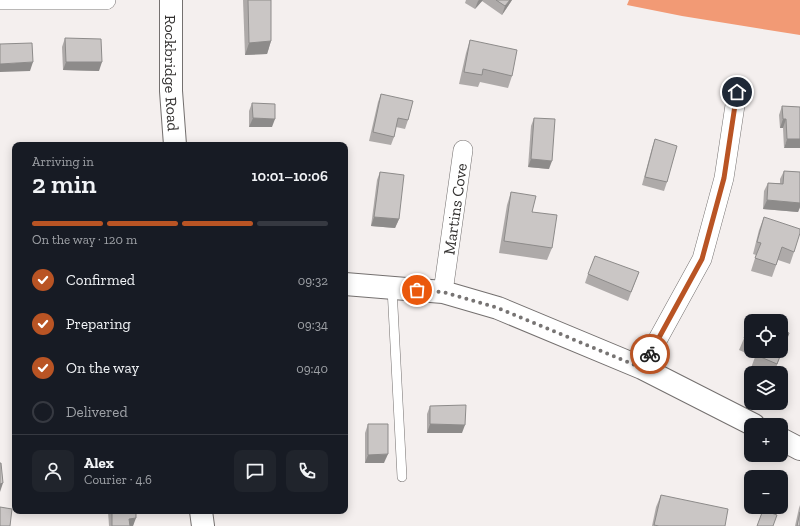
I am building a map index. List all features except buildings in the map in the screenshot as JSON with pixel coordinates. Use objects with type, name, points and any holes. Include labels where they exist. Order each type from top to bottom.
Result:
[{"type":"street","points":[[0,0],[106,0]]},
{"type":"street","name":"Rockbridge Road","points":[[171,0],[171,91],[175,142]]},
{"type":"street","points":[[642,368],[702,259],[724,178],[737,92]]},
{"type":"street","name":"Martins Cove","points":[[443,292],[463,150]]},
{"type":"street","points":[[348,284],[443,292],[498,308],[642,368],[744,420]]},
{"type":"street","points":[[788,443],[800,449]]},
{"type":"street","points":[[201,514],[203,526]]},
{"type":"lane","points":[[392,288],[402,477]]},
{"type":"shaded area","points":[[629,0],[800,0],[800,35],[682,16],[627,5]]},
{"type":"way so far","points":[[417,290],[443,292],[498,308],[642,368],[650,354]]},
{"type":"route","points":[[650,354],[702,259],[724,178],[737,92]]}]
